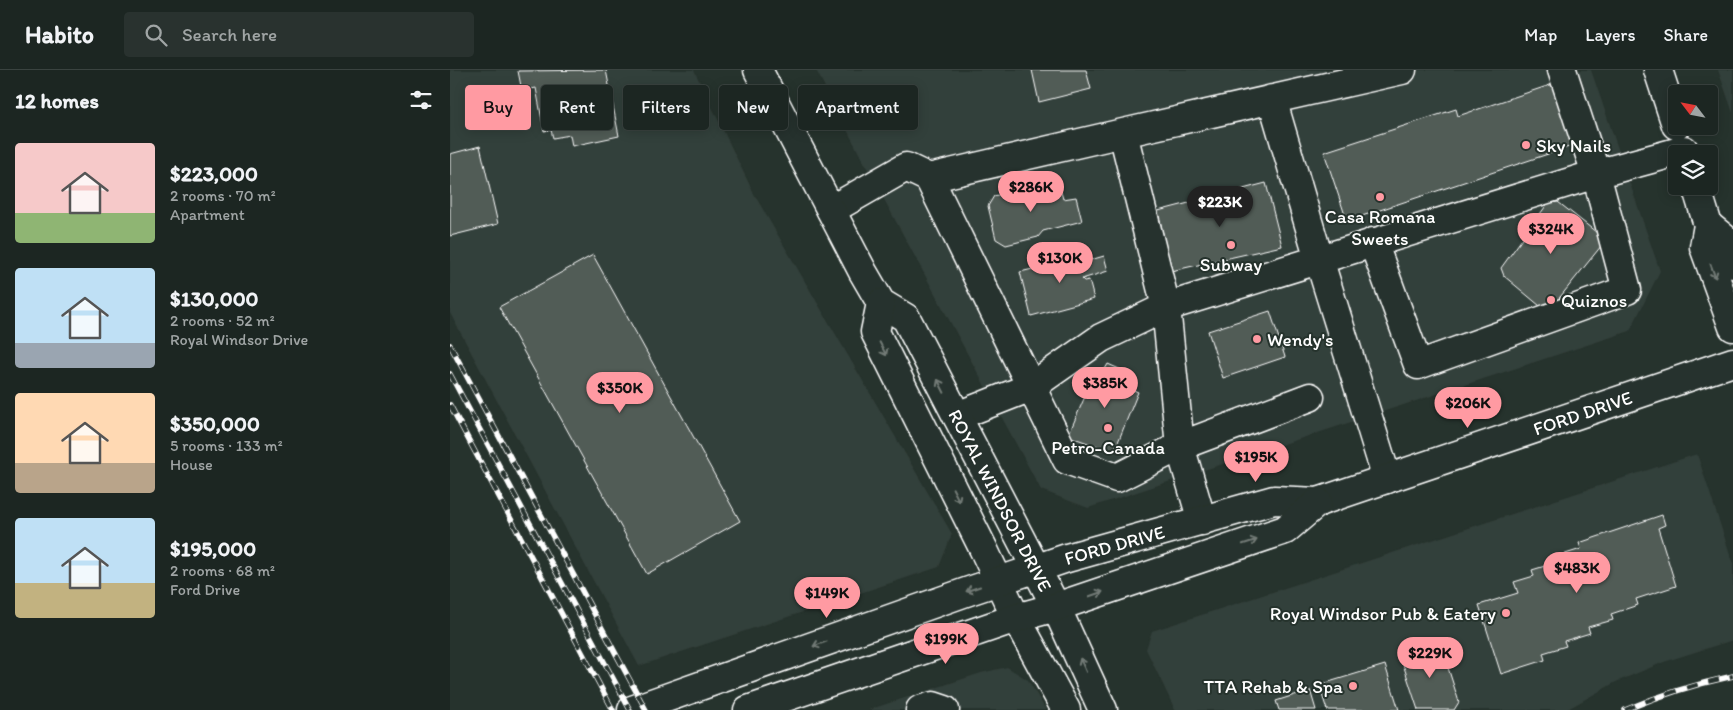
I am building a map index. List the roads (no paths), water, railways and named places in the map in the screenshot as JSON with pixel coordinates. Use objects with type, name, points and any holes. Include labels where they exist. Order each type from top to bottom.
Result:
[{"type":"main road","name":"ROYAL WINDSOR DRIVE","points":[[758,70],[881,303],[906,318],[1056,607],[1103,710]]},
{"type":"main road","points":[[929,178],[1402,70]]},
{"type":"main road","points":[[1373,242],[1418,365],[1627,290],[1596,174],[1562,70]]},
{"type":"main road","points":[[957,416],[1031,387],[1102,338],[1166,307],[1596,174],[1681,139],[1658,70]]},
{"type":"main road","points":[[1272,100],[1318,259],[1386,479]]},
{"type":"main road","points":[[1123,133],[1166,307],[1180,446],[1202,521]]},
{"type":"main road","points":[[832,210],[906,167],[929,178],[1066,460],[1117,478],[1180,446],[1310,397]]},
{"type":"main road","points":[[1699,195],[1708,224],[1704,246],[1733,327]]},
{"type":"main road","points":[[1708,224],[1724,238],[1733,264]]},
{"type":"main road","name":"ROYAL WINDSOR DRIVE","points":[[881,303],[875,332],[1016,618],[1066,710]]},
{"type":"main road","name":"FORD DRIVE","points":[[632,710],[998,580],[1067,558],[1274,500],[1318,502],[1733,362]]},
{"type":"main road","name":"FORD DRIVE","points":[[748,710],[1016,618],[1056,607],[1285,530],[1318,502]]},
{"type":"main road","points":[[920,710],[933,706],[945,710]]},
{"type":"railway","points":[[450,345],[646,710]]},
{"type":"railway","points":[[450,374],[630,710]]},
{"type":"railway","points":[[450,405],[613,710]]},
{"type":"railway","points":[[1625,710],[1678,690],[1733,676]]},
{"type":"place","name":"Sky Nails","points":[[1526,145]]},
{"type":"place","name":"Casa Romana Sweets","points":[[1380,197]]},
{"type":"place","name":"Subway","points":[[1231,245]]},
{"type":"place","name":"Quiznos","points":[[1551,300]]},
{"type":"place","name":"Wendy's","points":[[1257,339]]},
{"type":"place","name":"Petro-Canada","points":[[1108,428]]},
{"type":"place","name":"Royal Windsor Pub & Eatery","points":[[1506,613]]},
{"type":"place","name":"TTA Rehab & Spa","points":[[1353,686]]}]
